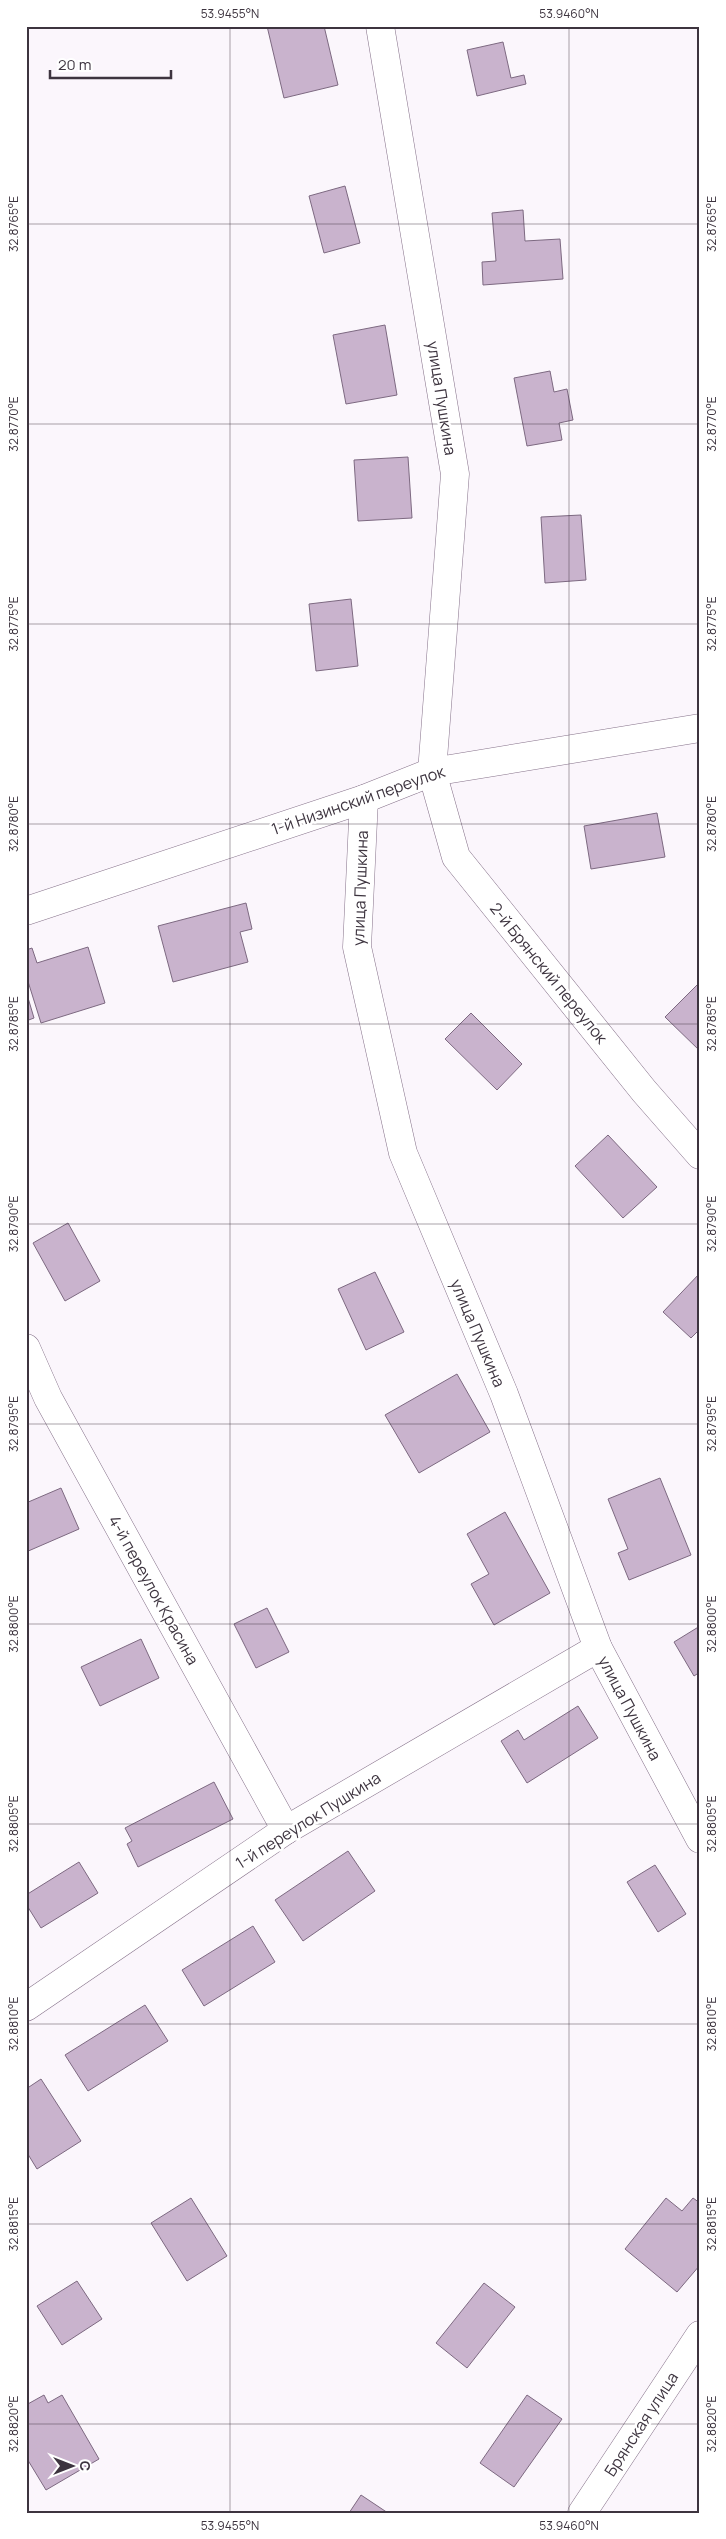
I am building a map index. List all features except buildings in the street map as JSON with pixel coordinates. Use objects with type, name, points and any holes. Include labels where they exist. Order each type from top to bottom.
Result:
[{"type":"street","name":"улица Пушкина","points":[[380,26],[455,474],[432,772]]},
{"type":"street","name":"1-й Низинский переулок","points":[[26,911],[364,799],[432,772],[700,728]]},
{"type":"street","name":"2-й Брянский переулок","points":[[432,772],[456,857],[644,1092],[700,1155]]},
{"type":"street","name":"улица Пушкина","points":[[364,799],[357,948],[403,1153],[504,1394],[598,1648],[700,1839]]},
{"type":"street","name":"4-й переулок Красина","points":[[26,1348],[48,1398],[286,1830]]},
{"type":"street","name":"1-й переулок Пушкина","points":[[26,2007],[286,1830],[598,1648]]},
{"type":"street","name":"Брянская улица","points":[[582,2513],[700,2335]]}]
